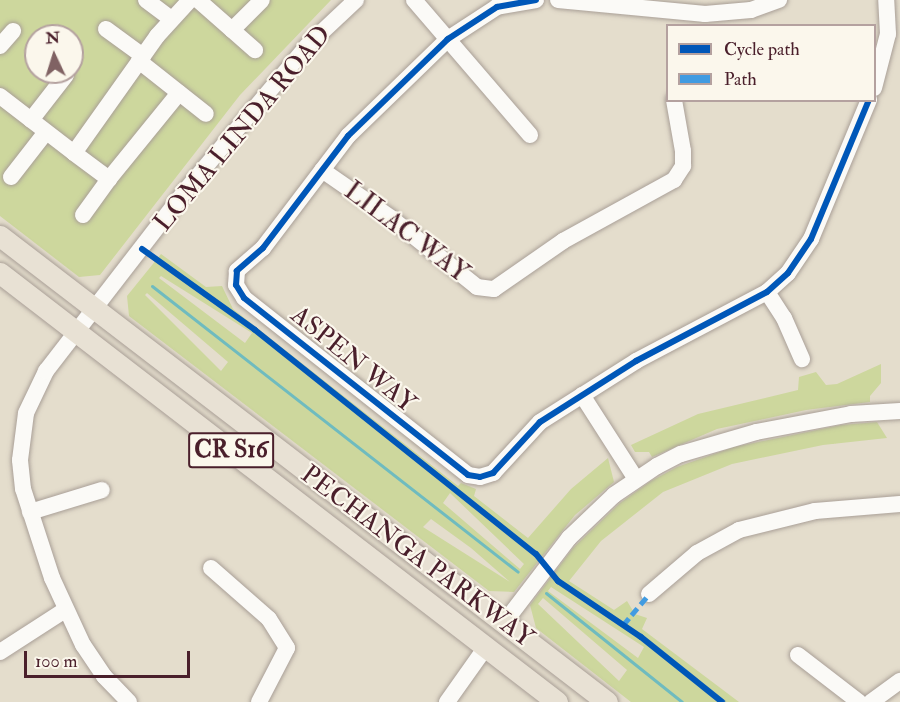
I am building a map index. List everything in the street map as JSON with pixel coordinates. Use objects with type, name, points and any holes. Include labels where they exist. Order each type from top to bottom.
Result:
[{"type":"main road","name":"PECHANGA PARKWAY","points":[[0,236],[607,702]]},
{"type":"main road","name":"PECHANGA PARKWAY","points":[[0,273],[557,702]]},
{"type":"main road","points":[[486,646],[504,623]]},
{"type":"street","points":[[146,0],[171,19]]},
{"type":"street","points":[[74,153],[141,58],[171,19],[190,0]]},
{"type":"street","points":[[198,0],[255,50]]},
{"type":"street","points":[[232,30],[262,0]]},
{"type":"street","name":"LOMA LINDA ROAD","points":[[129,702],[104,676],[64,610],[30,512],[20,460],[26,413],[46,371],[95,308],[278,80],[356,0]]},
{"type":"street","points":[[414,0],[530,135]]},
{"type":"street","points":[[322,170],[348,136],[448,39],[497,8],[536,0]]},
{"type":"street","points":[[568,0],[673,19],[730,14],[775,1]]},
{"type":"street","points":[[876,83],[894,35],[886,0]]},
{"type":"street","points":[[106,29],[206,114]]},
{"type":"street","points":[[0,46],[13,31]]},
{"type":"street","points":[[31,120],[59,84]]},
{"type":"street","points":[[83,215],[109,179],[180,93]]},
{"type":"street","points":[[0,96],[109,179]]},
{"type":"street","name":"LILAC WAY","points":[[322,170],[477,287],[494,289],[562,241],[674,180],[683,166],[684,151],[674,102]]},
{"type":"street","points":[[636,479],[582,395],[646,355],[767,292],[788,273],[811,239],[868,102]]},
{"type":"street","points":[[11,177],[46,132]]},
{"type":"street","name":"ASPEN WAY","points":[[322,170],[263,248],[237,271],[237,285],[244,298],[435,452],[468,475],[480,477],[493,472],[540,422],[582,395]]},
{"type":"street","points":[[767,292],[784,318],[802,358]]},
{"type":"street","points":[[504,623],[569,538],[636,479],[681,454],[737,436],[851,414],[900,411]]},
{"type":"street","points":[[30,512],[102,490]]},
{"type":"street","points":[[650,594],[697,553],[739,530],[815,511],[900,504]]},
{"type":"street","points":[[211,568],[268,619],[287,648],[259,702]]},
{"type":"street","points":[[0,652],[64,610]]},
{"type":"street","points":[[447,702],[486,646]]},
{"type":"street","points":[[798,655],[859,702]]},
{"type":"street","points":[[871,702],[900,681]]},
{"type":"green space","points":[[0,0],[331,0],[240,95],[100,275],[79,277],[0,216]]},
{"type":"green space","points":[[161,254],[206,287],[222,286],[233,309],[458,486],[461,483],[476,489],[474,496],[528,538],[571,489],[608,458],[614,482],[575,515],[514,592],[489,591],[129,316],[127,296]],"holes":[[[161,276],[252,333],[245,343],[159,278]],[[147,293],[228,362],[221,371],[145,295]],[[450,493],[524,564],[520,569],[443,503]],[[431,519],[471,548],[510,582],[423,527]]]},
{"type":"green space","points":[[881,364],[881,383],[870,396],[870,402],[806,410],[717,429],[652,457],[649,452],[635,452],[631,445],[698,414],[798,390],[799,377],[816,372],[826,385],[837,384]]},
{"type":"green space","points":[[877,422],[887,438],[823,445],[732,464],[663,492],[601,541],[569,581],[614,610],[627,601],[635,614],[647,618],[642,629],[739,702],[631,702],[536,628],[530,605],[573,548],[620,503],[651,481],[677,467],[734,447],[841,425]],"holes":[[[551,587],[644,647],[638,658],[548,591]],[[543,598],[627,670],[619,681],[538,604]]]},
{"type":"waterway","points":[[152,286],[518,572]]},
{"type":"waterway","points":[[546,593],[682,702]]},
{"type":"marked path","points":[[623,625],[649,594]]},
{"type":"cycle path","points":[[536,0],[497,7],[448,39],[348,136],[263,248],[237,271],[236,285],[244,298],[468,475],[480,477],[493,473],[540,422],[636,361],[767,292],[788,273],[811,239],[868,102]]},
{"type":"cycle path","points":[[142,249],[255,330],[536,554],[558,581],[641,637],[722,702]]}]
